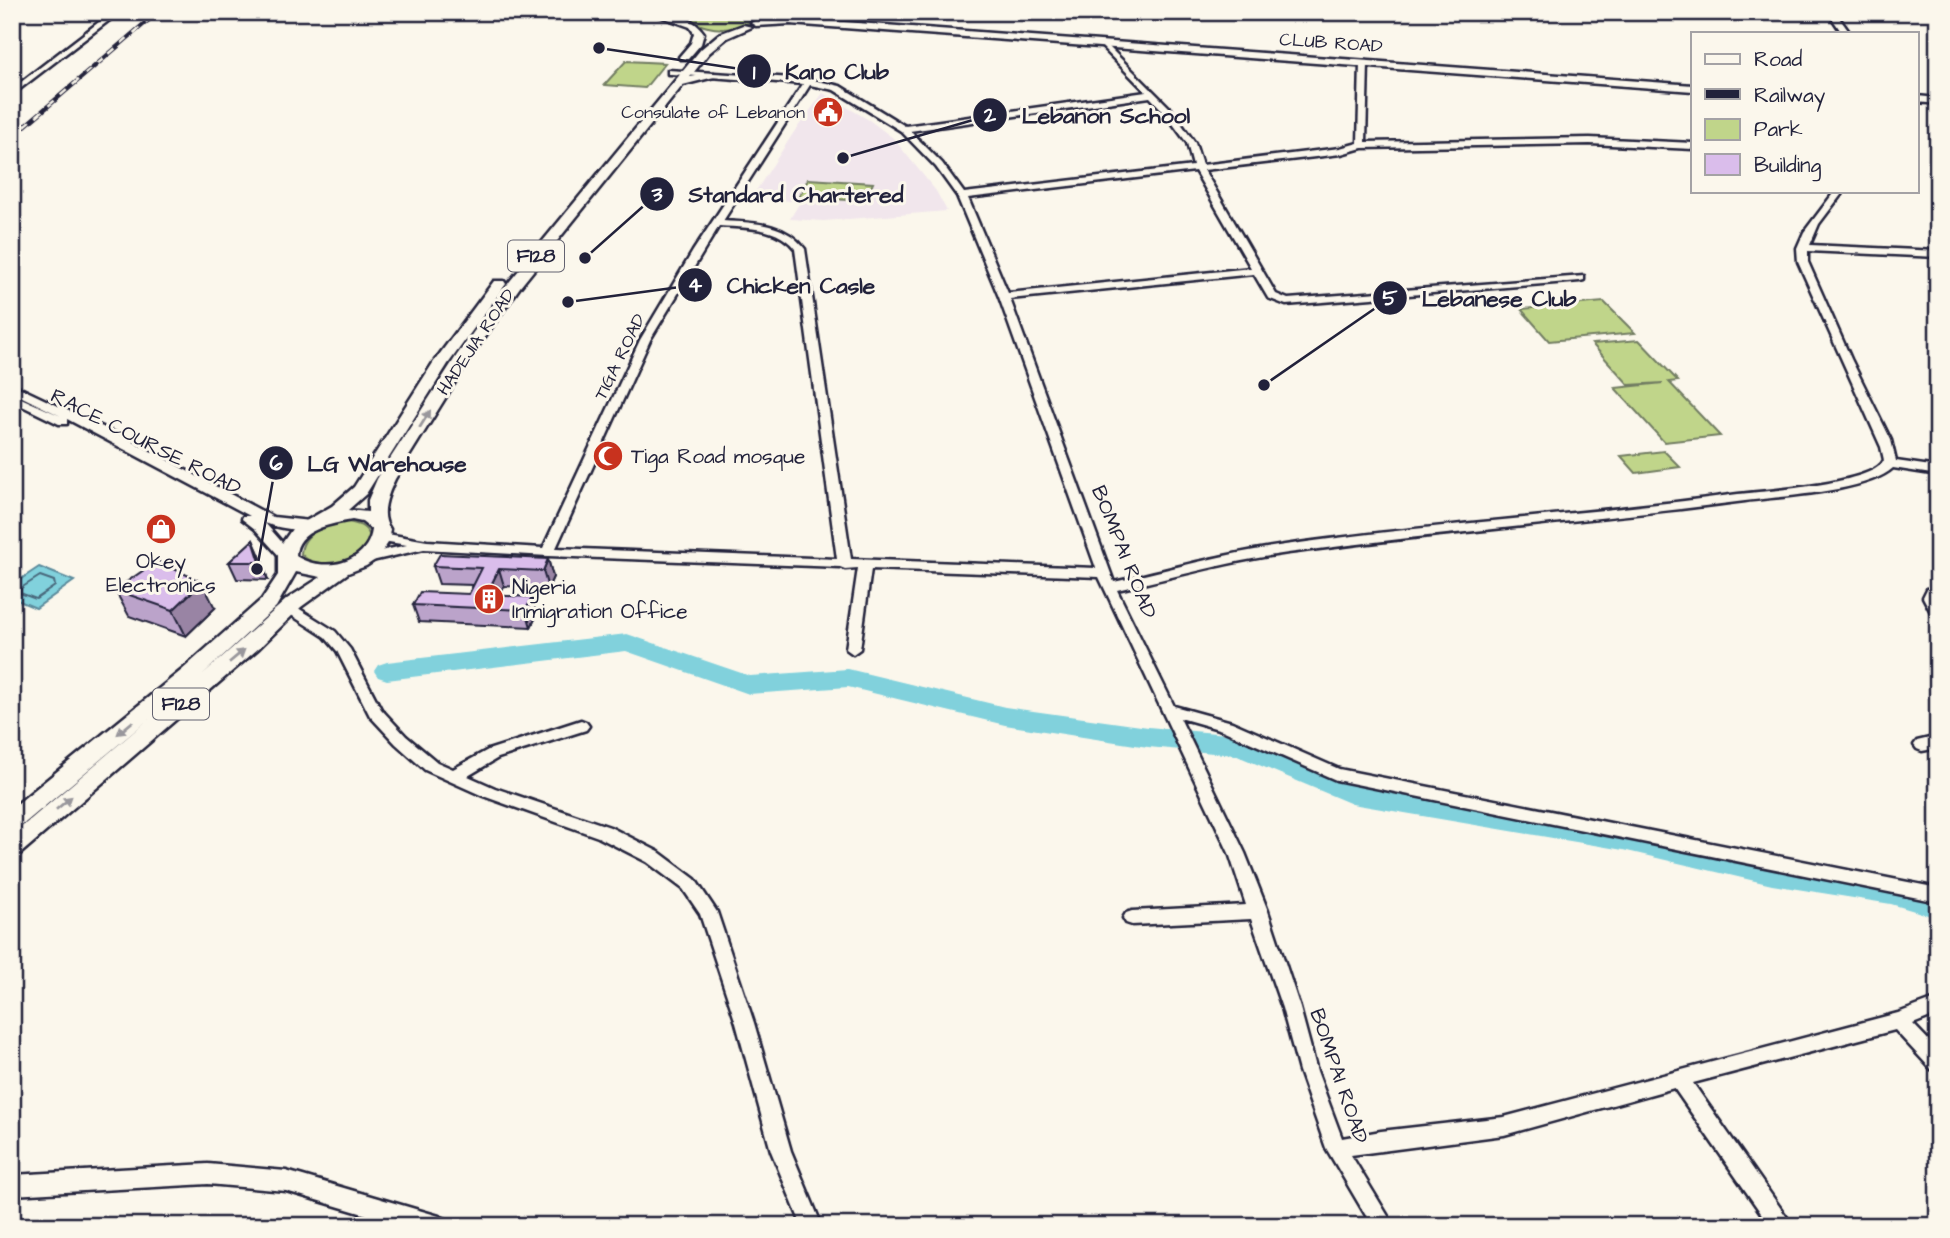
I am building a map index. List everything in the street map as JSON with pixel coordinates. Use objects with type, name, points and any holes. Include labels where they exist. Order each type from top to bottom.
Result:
[{"type":"main road","name":"CLUB ROAD","points":[[653,12],[692,21],[714,30],[758,19],[899,27],[1691,88]]},
{"type":"main road","name":"HADEJIA ROAD","points":[[315,523],[344,505],[360,490],[441,363],[531,242],[682,73],[713,43],[758,19]]},
{"type":"main road","name":"HADEJIA ROAD","points":[[379,530],[377,500],[386,479],[485,325],[682,73],[699,38],[692,21]]},
{"type":"main road","points":[[899,27],[1691,83]]},
{"type":"main road","points":[[682,73],[710,75]]},
{"type":"main road","points":[[682,73],[710,75]]},
{"type":"main road","points":[[1918,99],[1938,100]]},
{"type":"main road","points":[[1918,105],[1938,106]]},
{"type":"main road","points":[[315,523],[352,515],[367,517],[379,530]]},
{"type":"main road","name":"F128","points":[[12,821],[253,619],[280,590],[287,575],[291,541],[315,523]]},
{"type":"main road","name":"F128","points":[[12,848],[307,592],[373,552],[379,530]]},
{"type":"main road","points":[[287,558],[295,566],[313,572],[336,570],[358,562]]},
{"type":"street","points":[[12,93],[117,12]]},
{"type":"street","points":[[1831,12],[1845,32]]},
{"type":"street","points":[[1104,44],[1152,94],[1191,143],[1198,167],[1272,296],[1296,302],[1580,278]]},
{"type":"street","points":[[1362,145],[1364,62]]},
{"type":"street","name":"BOMPAI ROAD","points":[[710,75],[809,81],[851,94],[904,129],[939,164],[962,196],[1004,297],[1107,580],[1237,853],[1259,911],[1291,1008],[1308,1071],[1336,1148],[1384,1226]]},
{"type":"street","name":"TIGA ROAD","points":[[548,552],[645,340],[716,223],[809,81]]},
{"type":"street","points":[[904,129],[1152,94]]},
{"type":"street","points":[[962,196],[1341,151],[1362,145],[1590,141],[1691,146]]},
{"type":"street","points":[[379,530],[427,545],[865,565],[1107,580],[1283,550],[1644,512],[1867,478],[1885,471],[1890,464],[1884,437],[1802,262],[1802,248],[1812,225],[1839,192]]},
{"type":"street","points":[[716,223],[785,232],[800,249],[845,565]]},
{"type":"street","points":[[1802,248],[1938,254]]},
{"type":"street","points":[[1004,297],[1256,271]]},
{"type":"street","name":"RACE COURSE ROAD","points":[[12,387],[124,442],[268,520],[276,523],[315,523]]},
{"type":"street","name":"RACE COURSE ROAD","points":[[12,397],[192,486],[260,526],[287,558]]},
{"type":"street","points":[[1890,464],[1938,471]]},
{"type":"street","points":[[358,562],[427,545]]},
{"type":"street","points":[[853,649],[865,565]]},
{"type":"street","points":[[1938,590],[1932,592],[1930,597],[1938,612]]},
{"type":"street","points":[[290,608],[330,634],[343,649],[375,712],[401,740],[432,766],[489,792],[604,832],[653,858],[689,884],[708,912],[745,1023],[781,1151],[812,1226]]},
{"type":"street","points":[[1169,710],[1227,726],[1336,774],[1938,895]]},
{"type":"street","points":[[454,776],[493,754],[581,726]]},
{"type":"street","points":[[1132,918],[1259,911]]},
{"type":"street","points":[[1336,1148],[1504,1126],[1898,1021],[1938,1006]]},
{"type":"street","points":[[1898,1021],[1938,1063]]},
{"type":"street","points":[[1678,1078],[1783,1226]]},
{"type":"street","points":[[12,1185],[208,1174],[286,1181],[439,1226]]},
{"type":"shaded area","points":[[823,93],[869,120],[893,138],[936,191],[947,211],[824,221],[790,219],[800,202],[752,197]]},
{"type":"green space","points":[[696,12],[756,14],[744,25],[726,29],[699,24],[692,20]]},
{"type":"green space","points":[[626,61],[665,63],[645,88],[604,85]]},
{"type":"green space","points":[[808,179],[873,183],[865,201],[799,197]]},
{"type":"green space","points":[[1604,302],[1635,333],[1549,341],[1521,309]]},
{"type":"green space","points":[[1639,340],[1678,381],[1669,382],[1720,436],[1664,442],[1615,388],[1663,383],[1629,385],[1592,344]]},
{"type":"green space","points":[[1664,451],[1680,467],[1636,473],[1621,456]]},
{"type":"green space","points":[[346,522],[361,526],[370,536],[359,553],[340,563],[329,564],[319,564],[301,554],[306,540],[317,530]]},
{"type":"water","points":[[39,567],[74,581],[36,608],[12,598],[12,585]]},
{"type":"building","points":[[253,540],[260,562],[229,562]]},
{"type":"building","points":[[440,554],[548,559],[543,571],[499,569],[486,595],[532,597],[526,610],[413,605],[420,592],[469,594],[482,568],[433,566]]},
{"type":"building","points":[[157,561],[202,582],[173,610],[115,590]]},
{"type":"waterway","points":[[387,671],[627,642],[749,685],[848,678],[1005,716],[1148,737],[1238,745],[1352,793],[1623,839],[1772,873],[1891,892],[1938,906]]},
{"type":"railway","points":[[12,137],[158,12]]},
{"type":"place","name":"Kano Club","points":[[599,48]]},
{"type":"place","name":"Consulate of Lebanon","points":[[828,112]]},
{"type":"place","name":"Lebanon School","points":[[843,158]]},
{"type":"place","name":"Standard Chartered","points":[[585,258]]},
{"type":"place","name":"Chicken Casle","points":[[568,302]]},
{"type":"place","name":"Lebanese Club","points":[[1264,385]]},
{"type":"place","name":"Tiga Road mosque","points":[[608,456]]},
{"type":"place","name":"Okey Electronics","points":[[161,529]]},
{"type":"place","name":"LG Warehouse","points":[[257,569]]},
{"type":"place","name":"Nigeria Inmigration Office","points":[[489,599]]}]
